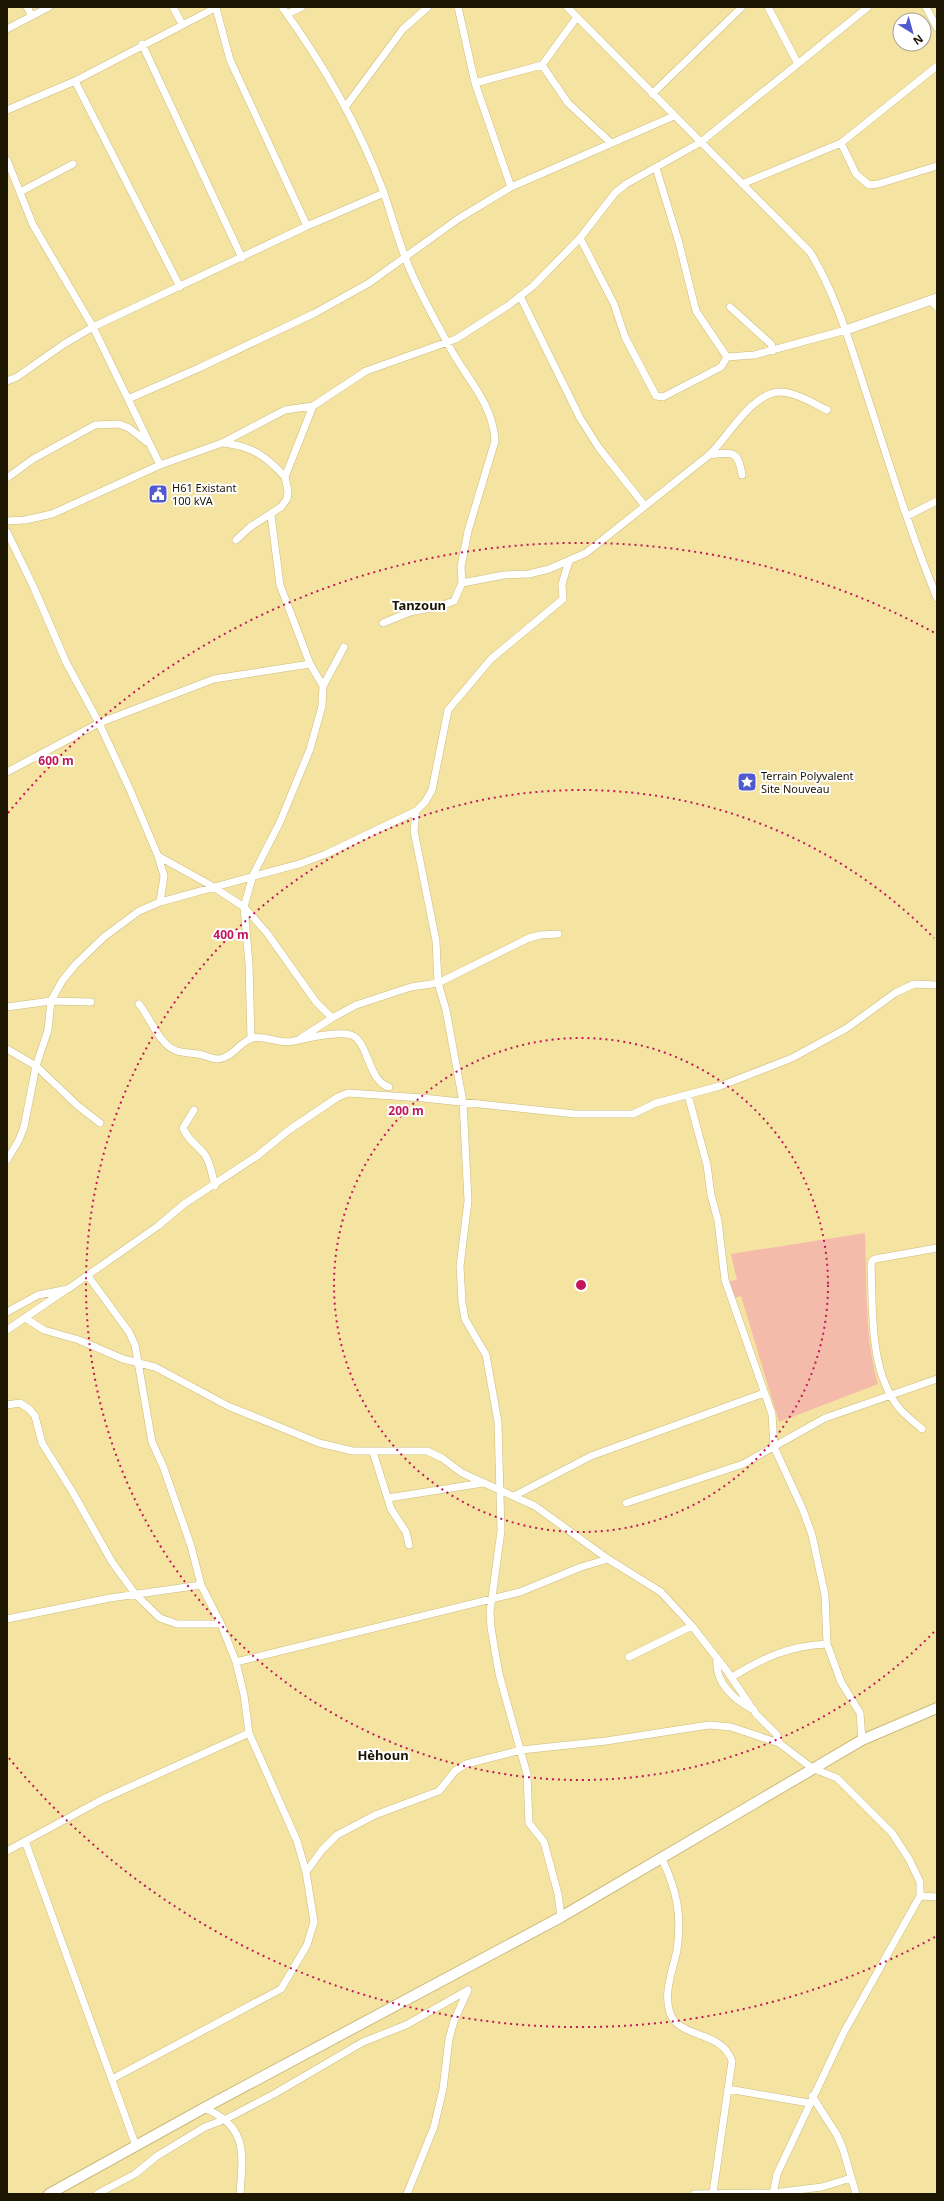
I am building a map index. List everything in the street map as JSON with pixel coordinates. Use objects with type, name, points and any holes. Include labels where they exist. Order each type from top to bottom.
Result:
[{"type":"main road","points":[[49,2194],[204,2108],[561,1917],[662,1859],[812,1768],[862,1740],[937,1708]]},
{"type":"street","points":[[27,7],[32,16]]},
{"type":"street","points":[[7,29],[49,7]]},
{"type":"street","points":[[173,7],[182,24]]},
{"type":"street","points":[[282,7],[318,58],[346,106],[364,141],[384,193],[405,258],[447,343],[489,411],[494,428],[495,441],[468,531],[462,568],[462,583],[454,601],[441,606],[410,612],[383,623]]},
{"type":"street","points":[[287,14],[302,7]]},
{"type":"street","points":[[346,106],[403,28],[428,7]]},
{"type":"street","points":[[458,7],[475,83],[511,187]]},
{"type":"street","points":[[567,7],[810,252],[822,272],[846,330],[921,559],[937,598]]},
{"type":"street","points":[[652,94],[742,7]]},
{"type":"street","points":[[768,7],[798,64]]},
{"type":"street","points":[[7,521],[25,520],[52,514],[160,465],[222,443],[285,410],[313,406],[366,371],[447,343],[470,331],[533,286],[580,238],[615,193],[626,184],[701,142],[868,7]]},
{"type":"street","points":[[926,7],[937,28]]},
{"type":"street","points":[[7,110],[75,81],[142,44],[216,8],[230,60],[308,226]]},
{"type":"street","points":[[475,83],[542,65],[577,17]]},
{"type":"street","points":[[142,44],[242,258]]},
{"type":"street","points":[[542,65],[568,103],[611,143]]},
{"type":"street","points":[[742,184],[840,143],[937,66]]},
{"type":"street","points":[[75,81],[180,287]]},
{"type":"street","points":[[128,399],[200,368],[315,313],[369,283],[458,219],[511,187],[674,116]]},
{"type":"street","points":[[840,143],[856,174],[869,184],[878,184],[937,166]]},
{"type":"street","points":[[7,160],[33,225],[93,327],[160,465]]},
{"type":"street","points":[[20,192],[73,164]]},
{"type":"street","points":[[656,168],[679,242],[696,311],[727,357]]},
{"type":"street","points":[[7,381],[17,377],[64,344],[93,327],[308,226],[384,193]]},
{"type":"street","points":[[580,238],[614,304],[625,337],[656,396],[663,397],[721,367],[727,357]]},
{"type":"street","points":[[520,296],[580,418],[624,480],[645,506]]},
{"type":"street","points":[[727,357],[738,358],[772,351],[935,302]]},
{"type":"street","points":[[730,307],[771,344],[772,351]]},
{"type":"street","points":[[462,583],[504,575],[529,574],[568,561],[586,553],[709,455],[721,444],[752,406],[770,393],[782,392],[805,399],[827,410]]},
{"type":"street","points":[[236,540],[250,527],[271,515],[281,507],[287,499],[288,491],[286,477],[313,406]]},
{"type":"street","points":[[7,478],[33,459],[94,425],[119,424],[136,433],[151,446]]},
{"type":"street","points":[[222,443],[242,445],[258,452],[286,477]]},
{"type":"street","points":[[709,455],[730,452],[734,454],[739,460],[742,475]]},
{"type":"street","points":[[907,516],[937,501]]},
{"type":"street","points":[[271,515],[280,585],[310,664],[323,686]]},
{"type":"street","points":[[7,532],[34,588],[66,662],[99,723],[158,856],[164,876],[160,902]]},
{"type":"street","points":[[7,1160],[19,1140],[24,1127],[36,1066],[48,1030],[51,1001],[70,970],[104,937],[139,911],[160,902],[212,886],[302,863],[376,831],[416,810],[425,802],[432,790],[448,710],[491,659],[563,599],[562,584],[568,561]]},
{"type":"street","points":[[251,1038],[249,964],[244,907],[253,875],[280,822],[310,749],[322,706],[323,686],[344,648]]},
{"type":"street","points":[[7,772],[99,723],[214,679],[310,664]]},
{"type":"street","points":[[416,810],[414,831],[436,941],[438,982],[446,1010],[463,1102],[468,1208],[460,1266],[462,1302],[465,1318],[486,1355],[498,1422],[501,1531],[492,1599],[491,1628],[498,1668],[527,1774],[529,1823],[544,1842],[558,1894],[561,1917]]},
{"type":"street","points":[[158,856],[212,886],[244,907],[267,933],[316,1002],[332,1018]]},
{"type":"street","points":[[298,1041],[332,1018],[375,999],[411,987],[438,982],[529,938],[540,935],[558,934]]},
{"type":"street","points":[[8,1329],[27,1318],[88,1276],[158,1226],[184,1204],[214,1186],[257,1156],[302,1121],[338,1097],[348,1093],[463,1102],[575,1114],[633,1114],[656,1103],[720,1086],[792,1058],[847,1028],[895,993],[914,984],[937,985]]},
{"type":"street","points":[[7,1007],[51,1001],[91,1002]]},
{"type":"street","points":[[139,1004],[161,1038],[176,1050],[218,1059],[227,1056],[251,1038],[260,1038],[282,1043],[318,1037],[347,1034],[354,1035],[379,1082],[389,1087]]},
{"type":"street","points":[[7,1049],[36,1066],[69,1098],[100,1123]]},
{"type":"street","points":[[688,1095],[707,1164],[711,1195],[718,1221],[725,1280],[772,1414],[774,1447],[803,1510],[812,1535],[825,1595],[827,1644],[840,1682],[860,1713],[862,1740]]},
{"type":"street","points":[[194,1110],[183,1128],[188,1138],[209,1161],[214,1186]]},
{"type":"street","points":[[922,1429],[901,1411],[890,1394],[880,1369],[874,1331],[872,1261],[937,1248]]},
{"type":"street","points":[[88,1276],[129,1332],[139,1363],[147,1424],[152,1442],[163,1466],[175,1504],[191,1546],[201,1585],[221,1624],[236,1662],[244,1695],[249,1732],[297,1841],[306,1872],[314,1922],[307,1945],[281,1990],[112,2079]]},
{"type":"street","points":[[7,1312],[38,1295],[68,1289]]},
{"type":"street","points":[[27,1318],[44,1330],[79,1340],[123,1359],[154,1367],[228,1406],[320,1444],[353,1451],[427,1451],[442,1458],[462,1473],[535,1506],[608,1559],[661,1592],[692,1626],[732,1677],[754,1710],[777,1735],[779,1743]]},
{"type":"street","points":[[626,1503],[743,1464],[825,1418],[890,1394],[937,1379]]},
{"type":"street","points":[[514,1496],[591,1456],[764,1392]]},
{"type":"street","points":[[7,1405],[20,1403],[29,1409],[35,1416],[42,1443],[72,1491],[112,1562],[136,1595],[160,1618],[177,1624],[221,1624]]},
{"type":"street","points":[[373,1452],[394,1515],[406,1532],[408,1545]]},
{"type":"street","points":[[388,1498],[483,1483]]},
{"type":"street","points":[[236,1662],[520,1592],[581,1567],[608,1559]]},
{"type":"street","points":[[7,1619],[136,1595],[201,1585]]},
{"type":"street","points":[[629,1657],[692,1626]]},
{"type":"street","points":[[732,1677],[764,1658],[789,1649],[827,1644]]},
{"type":"street","points":[[717,1658],[716,1668],[720,1680],[738,1701],[754,1710]]},
{"type":"street","points":[[306,1872],[322,1850],[337,1835],[390,1809],[439,1791],[455,1772],[466,1764],[521,1750],[606,1741],[709,1724],[731,1727],[779,1743],[812,1768],[837,1778],[892,1833],[909,1859],[920,1882],[920,1896],[844,2032],[810,2100],[776,2174],[773,2194]]},
{"type":"street","points":[[8,1848],[25,1841],[103,1799],[249,1732]]},
{"type":"street","points":[[25,1841],[136,2146]]},
{"type":"street","points":[[662,1859],[674,1884],[680,1923],[669,1984],[670,2013],[675,2020],[684,2027],[716,2041],[729,2052],[732,2061],[713,2193]]},
{"type":"street","points":[[920,1896],[937,1897]]},
{"type":"street","points":[[97,2194],[135,2174],[157,2156],[205,2127],[226,2119],[319,2070],[363,2042],[406,2025],[468,1990],[454,2021],[449,2039],[443,2089],[434,2126],[407,2194]]},
{"type":"street","points":[[728,2089],[810,2100],[837,2134],[856,2194]]},
{"type":"street","points":[[204,2108],[226,2119],[236,2130],[242,2147],[240,2194]]},
{"type":"street","points":[[694,2194],[773,2194],[822,2187],[851,2178]]},
{"type":"shaded area","points":[[865,1233],[868,1328],[870,1347],[878,1384],[779,1422],[741,1296],[733,1298],[728,1281],[737,1280],[731,1254]]},
{"type":"place","name":"H61 Existant 100 kVA","points":[[158,494]]},
{"type":"place","name":"Terrain Polyvalent Site Nouveau","points":[[747,782]]},
{"type":"district","name":"Tanzoun","points":[[419,605]]},
{"type":"district","name":"Hèhoun","points":[[383,1755]]}]
